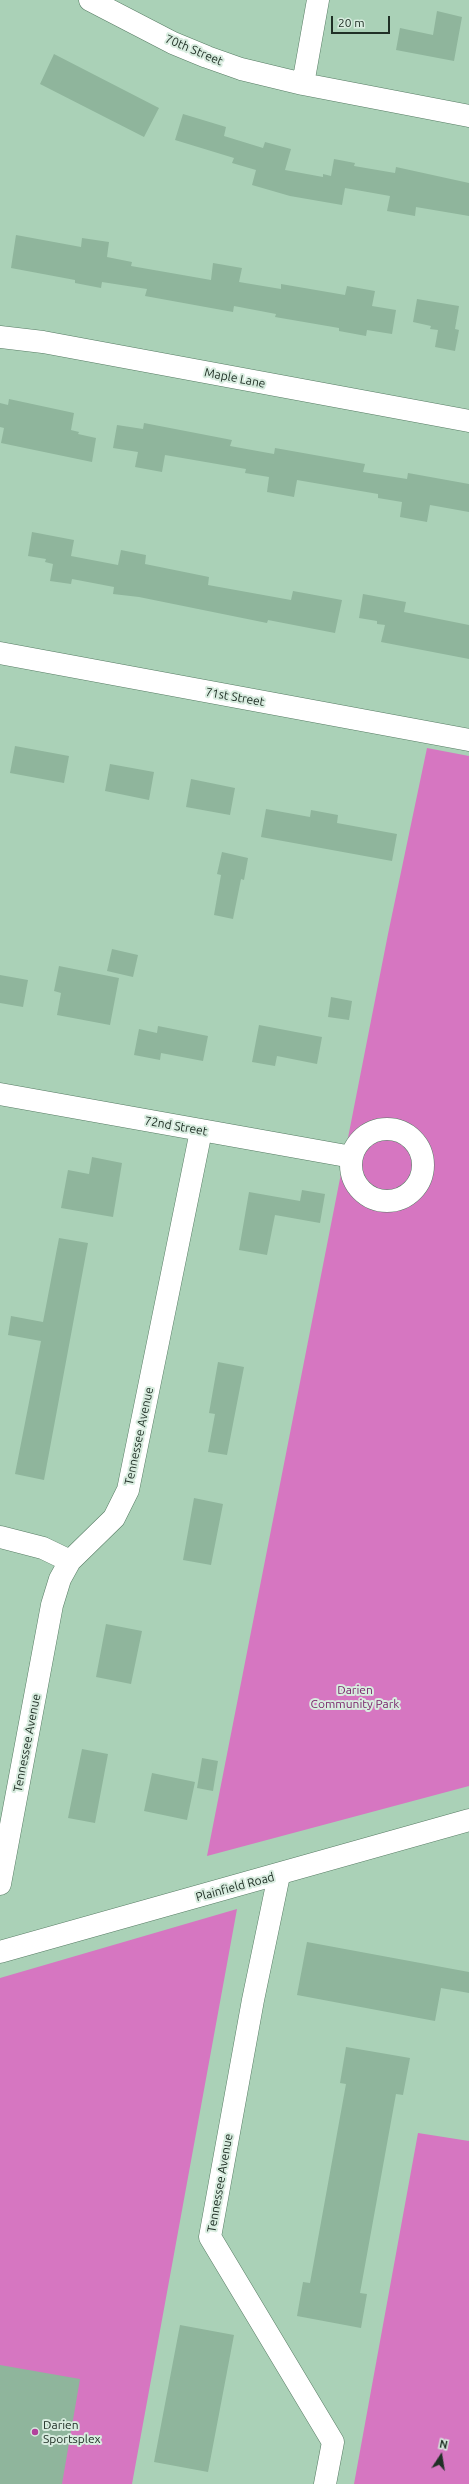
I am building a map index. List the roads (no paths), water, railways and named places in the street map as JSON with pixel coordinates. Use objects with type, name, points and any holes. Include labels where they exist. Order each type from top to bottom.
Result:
[{"type":"street","name":"70th Street","points":[[90,0],[207,57],[263,75],[469,116]]},
{"type":"street","points":[[303,84],[318,0]]},
{"type":"street","name":"Maple Lane","points":[[0,337],[50,344],[469,421]]},
{"type":"street","name":"71st Street","points":[[0,653],[469,740]]},
{"type":"street","name":"72nd Street","points":[[0,1094],[352,1158]]},
{"type":"street","name":"Tennessee Avenue","points":[[0,1884],[52,1605],[60,1579],[70,1561],[114,1518],[128,1490],[201,1131]]},
{"type":"street","points":[[0,1537],[43,1548],[70,1561]]},
{"type":"street","name":"Plainfield Road","points":[[0,1952],[280,1875],[469,1820]]},
{"type":"street","name":"Tennessee Avenue","points":[[280,1875],[253,2000],[210,2237],[333,2442],[325,2484]]},
{"type":"place","name":"Darien Sportsplex","points":[[35,2432]]},
{"type":"park label","name":"Darien Community Park","points":[[355,1697]]}]
